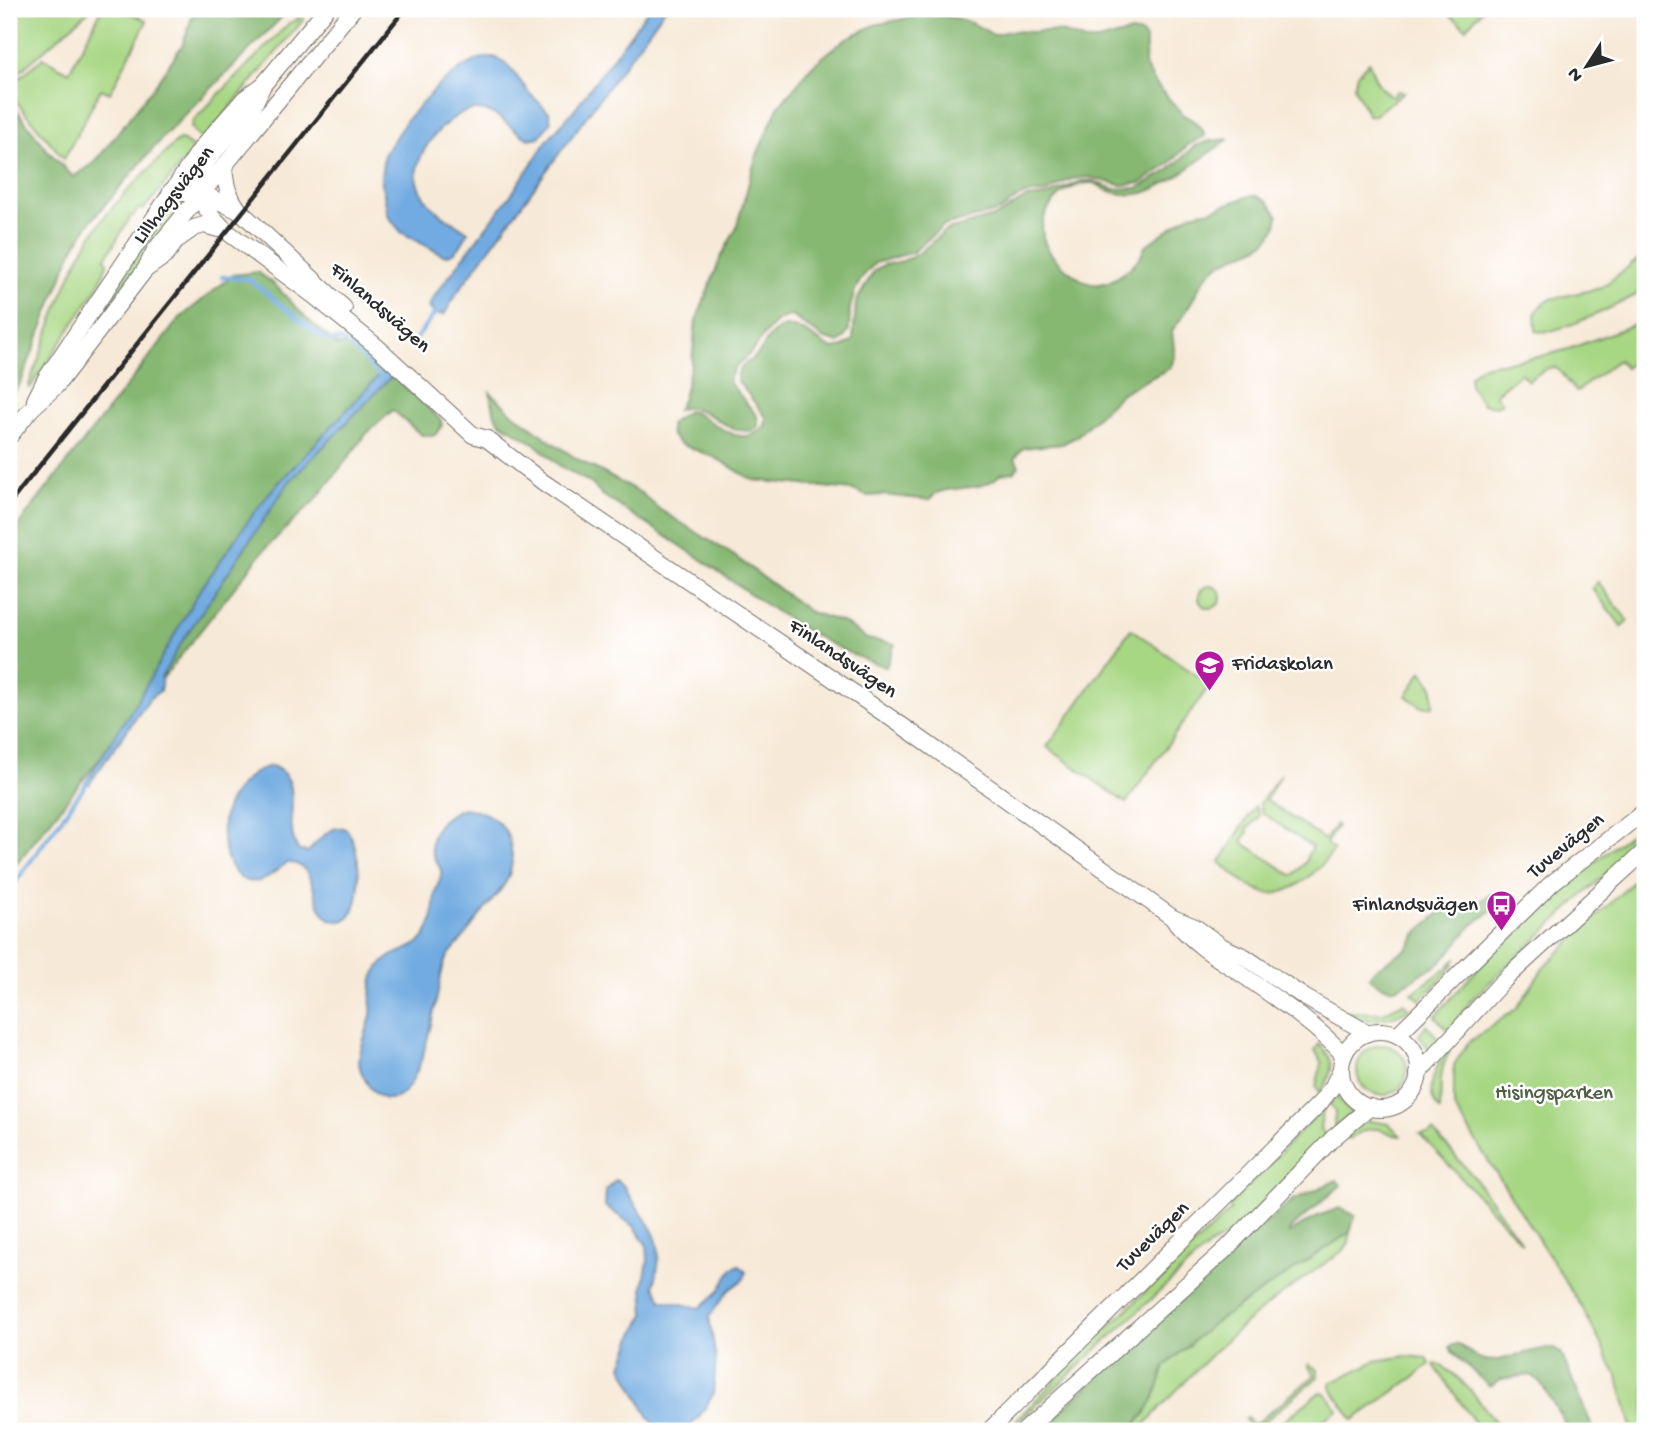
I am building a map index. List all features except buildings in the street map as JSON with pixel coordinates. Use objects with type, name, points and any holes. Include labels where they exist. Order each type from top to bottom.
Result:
[{"type":"street","name":"Lillhagsvägen","points":[[31,409],[45,380],[202,147],[244,99],[263,85],[326,9]]},
{"type":"street","name":"Lillhagsvägen","points":[[9,437],[31,409],[56,386],[145,270],[155,250],[353,9]]},
{"type":"street","points":[[200,195],[198,185],[202,171],[252,108],[263,85]]},
{"type":"street","name":"Finlandsvägen","points":[[224,166],[225,184],[230,198],[241,212],[341,305],[436,386],[480,427],[486,439]]},
{"type":"street","name":"Finlandsvägen","points":[[171,191],[220,200],[241,212]]},
{"type":"street","name":"Finlandsvägen","points":[[200,195],[207,210],[226,231],[313,295],[376,346],[473,435],[486,439],[553,489],[904,727],[1173,918],[1195,927],[1304,997],[1367,1033]]},
{"type":"street","points":[[145,270],[165,256],[177,240],[194,228],[204,225],[226,231]]},
{"type":"street","name":"Tuvevägen","points":[[1397,1035],[1552,883],[1645,811]]},
{"type":"street","points":[[1342,1062],[1344,1084],[1352,1096],[1370,1107],[1384,1108],[1399,1103],[1411,1093],[1418,1074],[1501,983],[1645,850]]},
{"type":"street","name":"Finlandsvägen","points":[[1173,918],[1188,938],[1321,1033],[1342,1062]]},
{"type":"street","points":[[1367,1033],[1386,1031],[1407,1042],[1414,1051],[1418,1074]]},
{"type":"street","name":"Tuvevägen","points":[[989,1431],[1320,1103],[1333,1086],[1354,1040],[1367,1033]]},
{"type":"street","points":[[1024,1431],[1226,1249],[1333,1138],[1370,1107]]},
{"type":"green space","points":[[9,9],[91,9],[9,81]]},
{"type":"green space","points":[[102,9],[123,9],[147,21],[110,93],[101,89],[64,159],[9,93],[9,87],[43,58],[69,72]]},
{"type":"green space","points":[[199,9],[283,9],[281,18],[164,136],[90,222],[72,251],[21,382],[9,399],[9,100],[48,151],[73,177],[95,162],[158,81],[183,44],[192,17]]},
{"type":"green space","points":[[1443,9],[1483,9],[1466,28]]},
{"type":"green space","points":[[299,14],[304,19],[205,138],[200,138],[191,128],[193,121],[289,23],[298,20]]},
{"type":"green space","points":[[926,14],[961,20],[993,35],[1009,31],[1045,31],[1061,32],[1085,41],[1098,41],[1131,32],[1142,34],[1146,40],[1145,66],[1156,84],[1183,115],[1202,129],[1205,136],[1189,144],[1169,164],[1141,183],[1121,185],[1088,177],[1071,179],[1045,193],[1020,196],[1000,211],[943,226],[913,252],[875,263],[855,290],[850,308],[849,329],[839,343],[823,338],[792,316],[779,320],[730,377],[729,382],[757,416],[758,426],[753,430],[733,428],[696,409],[677,410],[683,398],[692,361],[696,321],[721,257],[736,229],[756,157],[778,107],[812,66],[845,39],[875,25]]},
{"type":"green space","points":[[1369,62],[1377,82],[1387,93],[1391,96],[1395,95],[1396,91],[1404,92],[1373,116],[1368,115],[1354,87],[1357,74]]},
{"type":"green space","points":[[1229,139],[1155,189],[1139,194],[1125,194],[1106,190],[1094,183],[1083,184],[1061,194],[1049,207],[1042,227],[1043,237],[1052,255],[1070,272],[1092,284],[1108,282],[1125,272],[1140,257],[1145,246],[1190,214],[1211,210],[1249,196],[1258,196],[1268,202],[1278,216],[1275,229],[1269,238],[1252,250],[1221,264],[1203,281],[1172,331],[1175,357],[1170,368],[1123,392],[1076,437],[1062,444],[1023,448],[1015,458],[1019,466],[1014,472],[1000,474],[987,484],[944,490],[929,500],[867,496],[853,490],[753,480],[714,457],[680,444],[671,435],[670,424],[688,411],[740,436],[761,430],[765,426],[766,417],[737,380],[737,376],[771,335],[781,328],[796,328],[833,349],[844,347],[853,340],[856,302],[874,271],[883,265],[903,261],[918,254],[945,231],[997,216],[1026,198],[1046,196],[1082,181],[1092,181],[1114,189],[1138,188],[1169,170],[1195,146]]},
{"type":"green space","points":[[182,140],[195,149],[143,210],[139,208],[131,216],[105,259],[108,262],[99,285],[30,388],[62,295],[91,237],[129,189],[177,141]]},
{"type":"green space","points":[[185,200],[191,200],[85,334],[165,212]]},
{"type":"green space","points":[[1645,254],[1645,290],[1574,324],[1559,329],[1536,331],[1535,314],[1541,306],[1551,299],[1601,288]]},
{"type":"green space","points":[[258,272],[337,345],[359,345],[441,420],[442,426],[435,435],[421,435],[393,410],[367,433],[318,497],[265,549],[9,873],[9,537],[179,319],[233,275]]},
{"type":"green space","points":[[1638,323],[1645,330],[1645,352],[1625,368],[1618,360],[1576,392],[1560,371],[1552,367],[1528,381],[1521,373],[1495,394],[1502,403],[1497,406],[1483,404],[1470,386],[1470,376],[1481,366],[1569,349]]},
{"type":"green space","points":[[490,392],[510,411],[552,442],[577,459],[641,493],[659,509],[733,555],[810,612],[844,623],[867,639],[895,644],[886,667],[835,646],[787,619],[601,494],[592,484],[560,466],[535,444],[501,423],[495,415]]},
{"type":"green space","points":[[1598,582],[1628,621],[1622,627],[1592,588]]},
{"type":"green space","points":[[1210,586],[1218,589],[1221,597],[1218,605],[1210,608],[1202,605],[1199,597],[1202,589]]},
{"type":"green space","points":[[1131,629],[1210,685],[1126,803],[1047,747]]},
{"type":"green space","points":[[1422,671],[1433,687],[1433,706],[1422,707],[1406,696]]},
{"type":"green space","points":[[1281,774],[1266,800],[1325,840],[1336,824],[1326,844],[1334,850],[1313,873],[1295,886],[1285,891],[1266,893],[1241,880],[1220,862],[1255,806],[1259,816],[1247,830],[1242,842],[1293,876],[1307,860],[1312,847],[1262,813],[1260,803]]},
{"type":"green space","points":[[1645,822],[1645,837],[1471,1000],[1449,1032],[1435,1016],[1492,953],[1545,902]]},
{"type":"green space","name":"Hisingsparken","points":[[1645,870],[1645,1431],[1633,1431],[1618,1378],[1583,1309],[1454,1107],[1454,1065],[1468,1043],[1517,1008],[1544,967]]},
{"type":"green space","points":[[1490,895],[1498,899],[1494,907],[1467,931],[1436,966],[1399,987],[1385,987],[1369,977],[1375,969],[1408,948],[1418,932],[1441,912],[1450,908],[1468,908]]},
{"type":"green space","points":[[1457,957],[1451,969],[1420,1000],[1412,993],[1447,968]]},
{"type":"green space","points":[[1403,1003],[1410,1008],[1378,1019],[1361,1019],[1347,1012],[1383,1013]]},
{"type":"green space","points":[[1426,1025],[1441,1041],[1432,1054],[1419,1035]]},
{"type":"green space","points":[[1319,1044],[1331,1062],[1328,1080],[1320,1093],[1316,1086],[1322,1063],[1315,1050]]},
{"type":"green space","points":[[1382,1045],[1400,1052],[1407,1070],[1400,1088],[1382,1095],[1364,1088],[1357,1070],[1364,1052]]},
{"type":"green space","points":[[1447,1049],[1450,1051],[1442,1073],[1440,1110],[1432,1096],[1431,1088],[1435,1071]]},
{"type":"green space","points":[[1337,1096],[1352,1112],[1334,1129],[1335,1111],[1329,1103]]},
{"type":"green space","points":[[1323,1111],[1320,1128],[1327,1138],[1235,1232],[1210,1245],[1017,1423],[1016,1420],[1101,1334],[1231,1210],[1229,1206],[1317,1114]]},
{"type":"green space","points":[[1364,1120],[1389,1124],[1401,1136],[1374,1129],[1365,1130],[1349,1139],[1342,1137]]},
{"type":"green space","points":[[1433,1131],[1473,1176],[1522,1243],[1420,1134]]},
{"type":"green space","points":[[1337,1180],[1341,1185],[1290,1229],[1289,1233],[1318,1216],[1340,1208],[1355,1216],[1350,1232],[1211,1325],[1165,1366],[1155,1396],[1145,1414],[1130,1431],[1061,1431],[1055,1417],[1249,1236],[1293,1200]]},
{"type":"green space","points":[[1350,1232],[1349,1243],[1344,1250],[1249,1320],[1206,1360],[1139,1431],[1130,1431],[1145,1414],[1155,1396],[1165,1366],[1211,1325]]},
{"type":"green space","points":[[1457,1344],[1478,1358],[1488,1360],[1554,1348],[1561,1353],[1594,1431],[1570,1431],[1540,1382],[1531,1375],[1501,1379],[1490,1387],[1452,1352],[1450,1346]]},
{"type":"green space","points":[[1407,1356],[1427,1358],[1430,1364],[1353,1420],[1331,1388],[1331,1383],[1375,1361]]},
{"type":"green space","points":[[1309,1364],[1318,1370],[1318,1377],[1254,1430],[1250,1429],[1245,1419],[1247,1417],[1254,1425],[1315,1375]]},
{"type":"green space","points":[[1434,1365],[1463,1383],[1502,1431],[1481,1431]]},
{"type":"green space","points":[[1320,1392],[1325,1393],[1338,1410],[1308,1431],[1271,1431]]},
{"type":"water","points":[[649,9],[665,9],[457,293],[444,315],[435,314],[429,308],[432,299],[513,192],[548,139],[573,111]]},
{"type":"water","points":[[494,57],[507,64],[531,95],[549,112],[551,122],[539,137],[529,139],[493,114],[478,110],[467,111],[455,117],[433,137],[419,162],[416,174],[418,185],[433,207],[468,232],[456,251],[443,255],[401,232],[388,216],[381,178],[384,154],[408,118],[437,87],[463,67],[479,59]]},
{"type":"water","points":[[387,367],[394,374],[289,482],[183,640],[162,676],[160,691],[150,698],[89,784],[85,783],[139,698],[198,593],[248,521],[270,492]]},
{"type":"water","points":[[272,766],[289,781],[292,792],[292,827],[299,851],[308,852],[323,836],[338,828],[349,833],[354,844],[359,875],[358,892],[350,916],[341,921],[330,919],[323,913],[306,871],[298,865],[287,863],[259,881],[247,881],[238,876],[226,856],[223,819],[228,805],[235,792],[248,778],[265,767]]},
{"type":"water","points":[[463,808],[486,814],[504,829],[511,849],[509,875],[445,961],[426,1046],[408,1088],[395,1098],[381,1097],[366,1082],[359,1061],[371,1015],[373,980],[385,961],[414,946],[426,934],[441,875],[432,852],[432,837],[444,819]]},
{"type":"water","points":[[616,1180],[626,1189],[657,1240],[659,1260],[654,1286],[662,1300],[700,1308],[718,1292],[733,1268],[739,1265],[746,1272],[744,1279],[729,1290],[709,1317],[716,1359],[713,1395],[699,1417],[682,1431],[663,1430],[654,1424],[622,1366],[645,1314],[643,1287],[648,1261],[647,1246],[635,1227],[605,1206],[606,1190]]},
{"type":"waterway","points":[[222,277],[249,279],[327,340],[343,341],[381,377]]},
{"type":"waterway","points":[[413,343],[437,310]]},
{"type":"waterway","points":[[9,891],[90,779]]},
{"type":"railway","points":[[9,504],[405,9]]},
{"type":"place","name":"Fridaskolan","points":[[1209,692]]},
{"type":"place","name":"Finlandsvägen","points":[[1501,933]]}]
